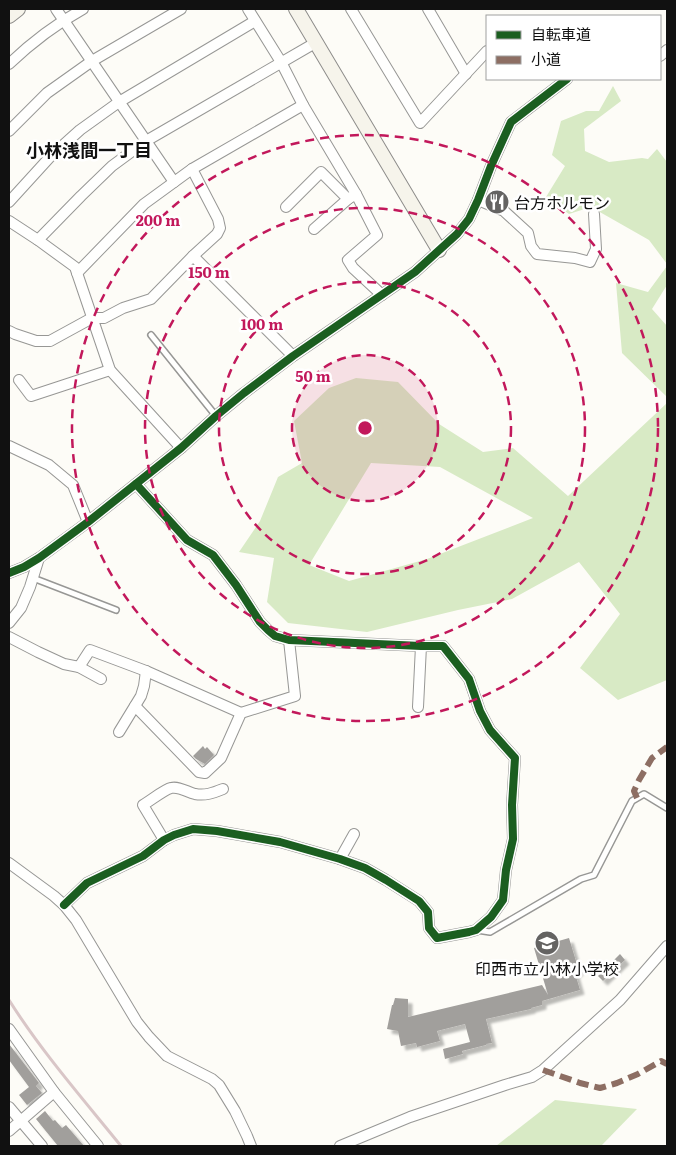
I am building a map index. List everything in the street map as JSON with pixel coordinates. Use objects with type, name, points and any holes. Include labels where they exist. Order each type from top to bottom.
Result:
[{"type":"street","points":[[9,16],[18,9]]},
{"type":"street","points":[[56,9],[174,182]]},
{"type":"street","points":[[9,64],[24,49],[64,20],[83,9]]},
{"type":"street","points":[[9,131],[47,94],[92,60],[181,9]]},
{"type":"street","points":[[248,9],[281,62],[352,197],[377,235],[348,260],[353,268],[382,295]]},
{"type":"street","points":[[296,9],[440,250]]},
{"type":"street","points":[[351,9],[420,123],[486,52]]},
{"type":"street","points":[[428,9],[466,74]]},
{"type":"street","points":[[9,202],[56,152],[80,130],[119,102],[255,21]]},
{"type":"street","points":[[38,240],[112,166],[146,141],[315,43]]},
{"type":"street","points":[[9,573],[39,558],[88,522],[181,448],[216,416],[293,356],[415,272],[440,250],[470,219],[511,122],[566,80]]},
{"type":"street","points":[[77,273],[144,204],[192,169],[303,105]]},
{"type":"street","points":[[9,331],[36,340],[50,340],[92,318],[104,318],[123,308],[151,299],[217,234],[220,228],[218,219],[192,169]]},
{"type":"street","points":[[286,207],[321,172],[352,197]]},
{"type":"street","points":[[314,229],[352,197]]},
{"type":"street","points":[[478,200],[504,211],[528,233],[531,246],[537,254],[575,258],[590,262],[596,249],[594,214]]},
{"type":"street","points":[[9,221],[76,267],[110,370],[181,448]]},
{"type":"street","points":[[193,256],[293,356]]},
{"type":"street","points":[[19,380],[31,396],[110,370]]},
{"type":"street","points":[[9,446],[49,465],[74,485],[88,522]]},
{"type":"street","points":[[64,905],[87,883],[143,856],[164,840],[193,829],[280,842],[365,868],[419,901],[428,912],[429,928],[437,938],[476,930],[491,916],[503,900],[506,870],[513,839],[512,805],[515,758],[490,730],[480,711],[469,679],[452,656],[443,646],[290,640],[275,636],[260,622],[236,585],[213,555],[187,540],[136,484]]},
{"type":"street","points":[[9,623],[21,608],[39,558]]},
{"type":"street","points":[[9,637],[64,664],[80,667],[101,679]]},
{"type":"street","points":[[80,667],[90,650],[146,671],[241,713],[295,696],[290,640]]},
{"type":"street","points":[[418,707],[421,646]]},
{"type":"street","points":[[119,732],[141,696],[146,671]]},
{"type":"street","points":[[135,706],[199,772],[205,773],[221,758],[241,713]]},
{"type":"street","points":[[164,840],[143,805],[171,788],[179,788],[201,794],[223,789]]},
{"type":"street","points":[[340,859],[354,834]]},
{"type":"street","points":[[9,863],[64,905],[76,920],[137,1022],[167,1056],[212,1079],[219,1085],[235,1110],[251,1146]]},
{"type":"street","points":[[340,1146],[410,1117],[505,1085],[532,1078],[620,1000],[667,946]]},
{"type":"street","points":[[9,1029],[54,1092],[98,1146]]},
{"type":"street","points":[[9,1131],[54,1092]]},
{"type":"street","points":[[9,1107],[42,1146]]},
{"type":"street","points":[[248,1136],[259,1146]]},
{"type":"lane","points":[[151,335],[216,416]]},
{"type":"lane","points":[[33,578],[116,610]]},
{"type":"lane","points":[[476,930],[490,932],[582,879],[594,875],[632,801],[644,794],[667,808]]},
{"type":"green space","points":[[613,86],[621,101],[584,129],[585,151],[609,162],[648,159],[657,149],[667,162],[667,264],[649,240],[591,207],[569,214],[546,197],[565,166],[552,155],[561,121],[586,111],[599,111]]},
{"type":"green space","points":[[667,266],[667,285],[652,309],[667,326],[667,397],[622,353],[616,283],[648,292]]},
{"type":"green space","points":[[356,378],[398,382],[439,424],[483,452],[513,448],[568,496],[667,403],[667,680],[618,700],[580,668],[620,614],[579,562],[512,599],[367,632],[288,623],[267,602],[274,558],[239,552],[260,521],[278,477],[302,463],[294,421],[329,388]],"holes":[[[371,463],[440,467],[533,518],[427,559],[349,581],[309,565]]]},
{"type":"green space","points":[[555,1100],[637,1109],[601,1146],[496,1146]]},
{"type":"building","points":[[203,746],[205,749],[207,747],[214,755],[205,764],[193,756]]},
{"type":"building","points":[[569,938],[579,971],[575,973],[580,990],[542,1001],[542,1005],[531,1009],[486,1019],[492,1043],[462,1051],[463,1054],[445,1059],[443,1049],[470,1042],[465,1024],[437,1031],[440,1041],[417,1047],[416,1043],[401,1046],[398,1031],[387,1029],[395,998],[408,999],[408,1017],[542,985],[548,995],[534,948]]},
{"type":"building","points":[[620,954],[625,960],[603,981],[598,976]]},
{"type":"building","points":[[9,1044],[39,1083],[36,1086],[42,1093],[27,1105],[19,1095],[29,1087],[9,1060]]},
{"type":"building","points":[[45,1111],[62,1128],[66,1125],[84,1146],[58,1146],[36,1119]]},
{"type":"railway","points":[[9,1000],[48,1056],[121,1146]]},
{"type":"marked path","points":[[637,798],[634,791],[639,780],[652,758],[667,747]]},
{"type":"marked path","points":[[543,1070],[600,1088],[638,1074],[661,1061],[667,1064]]},
{"type":"cycle path","points":[[9,573],[39,558],[88,522],[181,448],[244,393],[293,356],[415,272],[457,234],[469,219],[511,122],[566,80]]},
{"type":"cycle path","points":[[64,905],[87,883],[143,856],[164,840],[193,829],[217,831],[280,842],[365,868],[419,901],[428,912],[429,928],[437,938],[476,930],[491,917],[503,900],[506,870],[513,839],[512,805],[515,758],[490,730],[480,711],[469,679],[443,646],[289,640],[275,636],[260,622],[236,585],[213,555],[187,540],[136,484]]},
{"type":"place","name":"台方ホルモン","points":[[497,202]]},
{"type":"place","name":"印西市立小林小学校","points":[[547,943]]},
{"type":"district","name":"小林浅間一丁目","points":[[89,149]]}]
